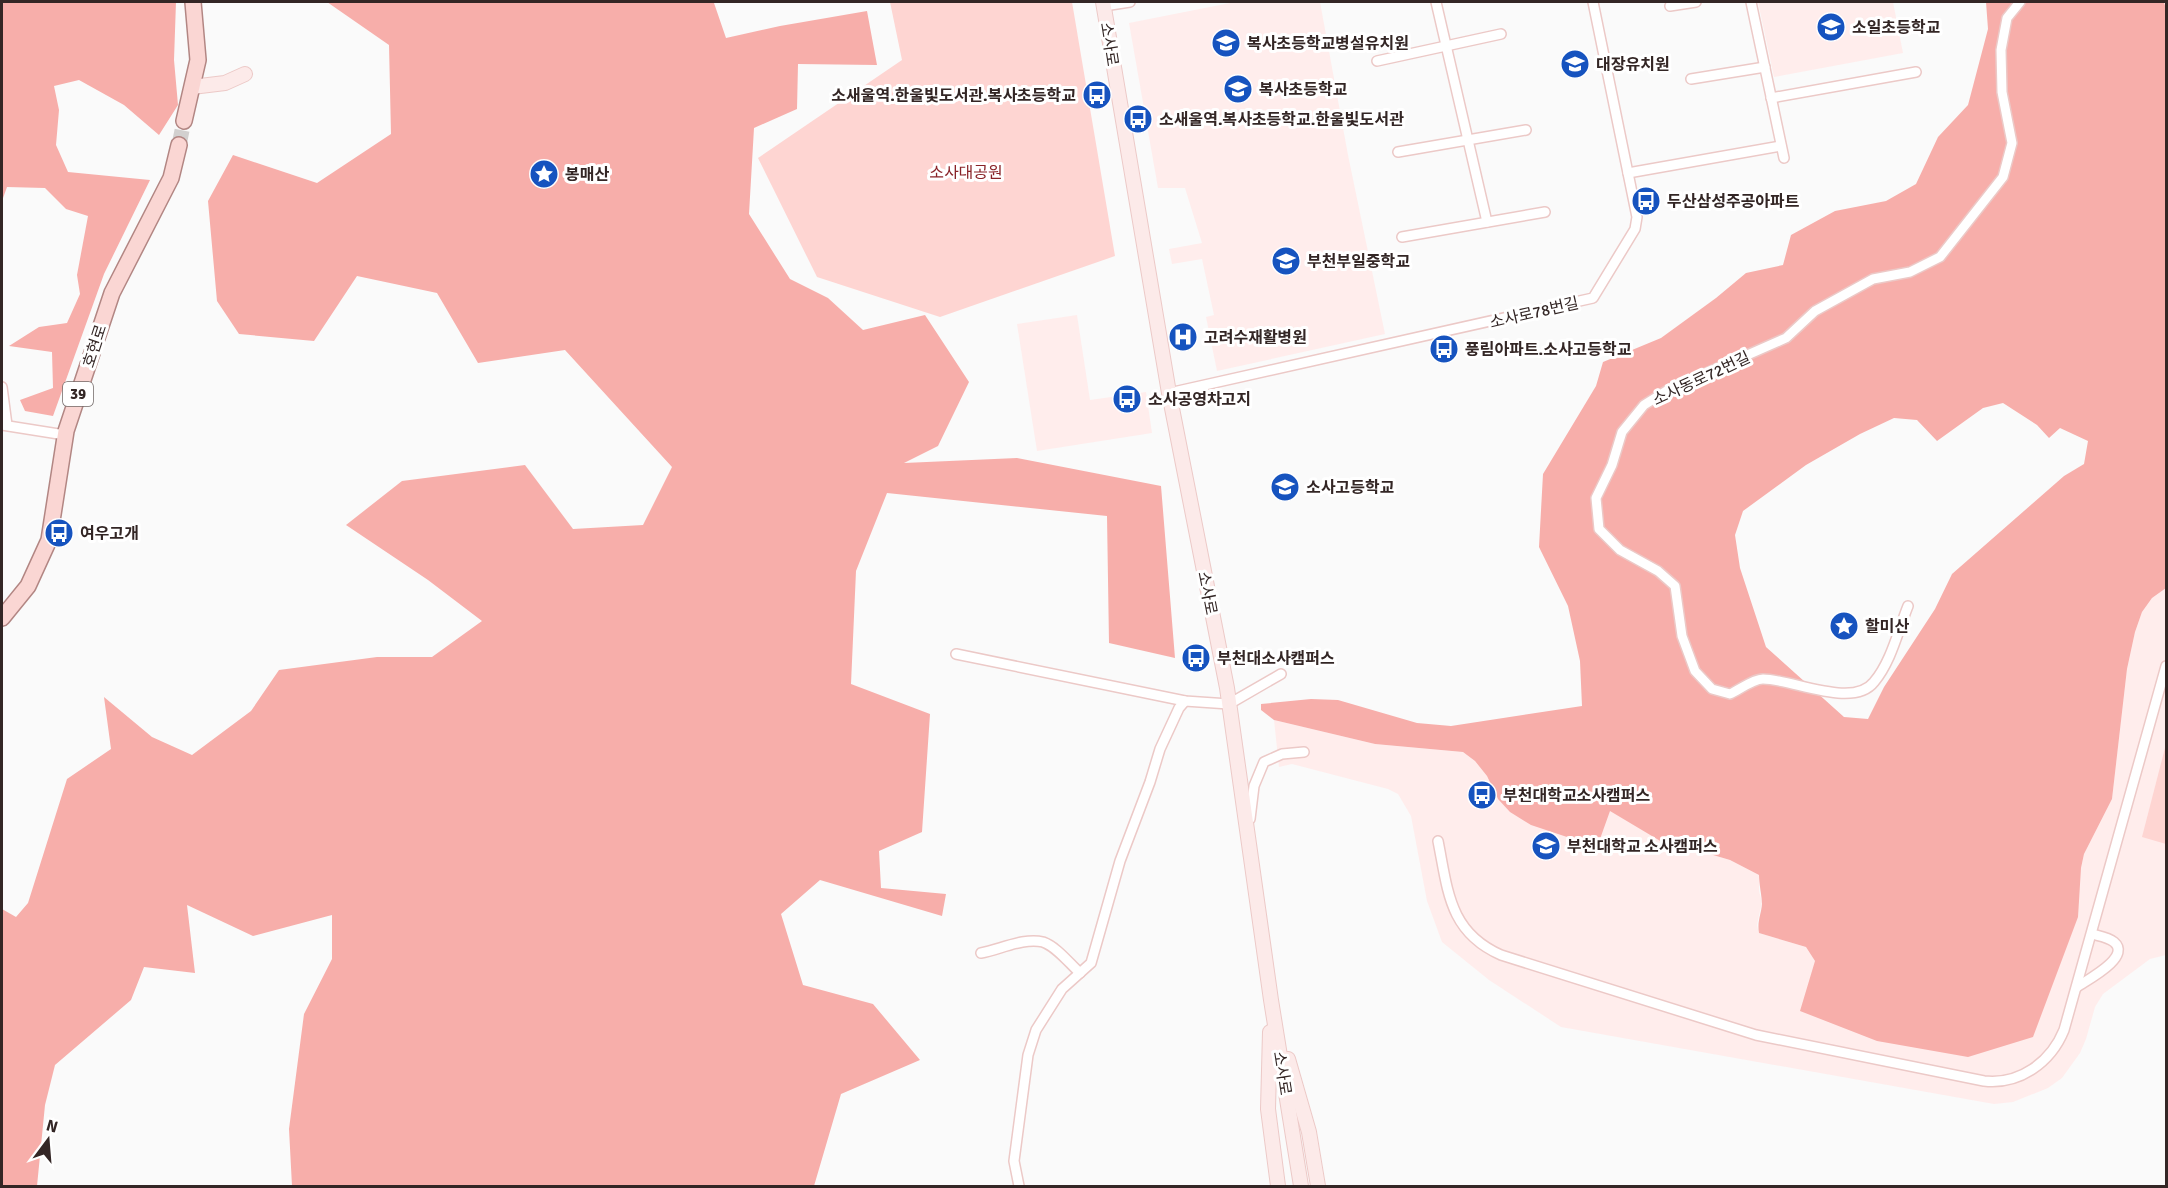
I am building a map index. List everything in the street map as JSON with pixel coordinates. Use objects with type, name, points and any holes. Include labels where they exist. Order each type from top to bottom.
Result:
[{"type":"main road","points":[[184,121],[198,60],[193,2]]},
{"type":"main road","name":"호현로","points":[[2,618],[28,586],[49,540],[65,435],[112,293],[171,178],[179,145]]},
{"type":"street","points":[[1104,4],[1130,2]]},
{"type":"street","points":[[1436,2],[1487,222]]},
{"type":"street","name":"소사로78번길","points":[[1169,393],[1593,298],[1635,229],[1637,217],[1593,2]]},
{"type":"street","points":[[1670,6],[1696,2]]},
{"type":"street","points":[[1751,2],[1784,158]]},
{"type":"street","name":"소사동로72번길","points":[[1908,606],[1883,668],[1873,684],[1861,692],[1840,693],[1761,679],[1730,694],[1712,689],[1695,671],[1682,636],[1675,586],[1658,571],[1620,550],[1599,529],[1596,498],[1612,465],[1622,432],[1644,405],[1668,390],[1786,338],[1815,311],[1873,279],[1910,272],[1940,258],[2003,177],[2012,143],[2002,92],[2001,50],[2007,18],[2020,2]]},
{"type":"street","name":"소사로","points":[[1104,4],[1169,393],[1229,704],[1271,1000],[1301,1186]]},
{"type":"street","points":[[1377,61],[1501,34]]},
{"type":"street","points":[[1691,79],[1765,67]]},
{"type":"street","points":[[1771,98],[1916,72]]},
{"type":"street","points":[[192,87],[225,83],[245,74]]},
{"type":"street","points":[[1398,152],[1526,130]]},
{"type":"street","points":[[1628,173],[1781,146]]},
{"type":"street","points":[[1402,237],[1545,212]]},
{"type":"street","points":[[2,387],[4,425],[65,435]]},
{"type":"street","points":[[956,654],[1185,701],[1229,704],[1281,674]]},
{"type":"street","points":[[1438,841],[1455,913],[1470,936],[1484,948],[1512,960],[1778,1040],[1984,1081],[2001,1081],[2028,1072],[2050,1055],[2064,1030],[2166,666]]},
{"type":"street","points":[[1019,1186],[1014,1161],[1028,1056],[1036,1030],[1062,989],[1091,963],[1120,861],[1160,749],[1179,708],[1185,701]]},
{"type":"street","points":[[1249,836],[1254,786],[1260,768],[1271,758],[1304,752]]},
{"type":"street","points":[[2077,987],[2112,962],[2118,955],[2118,949],[2113,941],[2092,934]]},
{"type":"street","points":[[981,953],[1022,943],[1042,942],[1056,951],[1080,973]]},
{"type":"street","points":[[1271,1000],[1268,1109],[1278,1186]]},
{"type":"street","points":[[1271,1000],[1309,1132],[1318,1186]]},
{"type":"shaded area","points":[[2,2],[176,2],[174,60],[178,105],[159,135],[124,105],[79,80],[54,86],[59,110],[56,145],[68,172],[150,180],[104,274],[53,416],[25,411],[20,400],[53,388],[52,352],[9,346],[39,327],[67,323],[80,294],[77,275],[88,216],[66,209],[45,188],[7,187],[2,201]]},
{"type":"shaded area","points":[[327,2],[710,2],[714,3],[726,38],[867,11],[877,65],[798,64],[797,109],[754,128],[749,214],[790,279],[828,298],[863,330],[925,315],[969,382],[938,446],[904,463],[1017,458],[1161,486],[1175,658],[1109,643],[1107,516],[887,493],[856,571],[851,684],[930,714],[922,832],[879,851],[881,888],[946,894],[942,916],[820,880],[781,914],[803,985],[873,1004],[920,1060],[841,1094],[814,1186],[292,1186],[289,1129],[304,1014],[332,959],[332,915],[253,936],[187,905],[195,973],[144,967],[131,1000],[55,1065],[45,1105],[37,1186],[2,1186],[2,909],[16,917],[28,903],[67,779],[111,749],[104,697],[152,737],[192,755],[251,711],[279,670],[377,657],[432,657],[482,621],[428,580],[346,525],[402,481],[525,465],[573,529],[643,525],[672,467],[565,350],[478,363],[437,293],[357,276],[314,341],[239,334],[217,301],[208,201],[233,155],[317,183],[391,134],[389,45]]},
{"type":"shaded area","points":[[1235,2],[1320,2],[1348,155],[1385,334],[1217,371],[1206,317],[1214,315],[1202,259],[1172,264],[1169,249],[1202,243],[1185,188],[1158,188],[1129,23]]},
{"type":"shaded area","name":"소일초등학교","points":[[1758,2],[1893,2],[1903,53],[1774,77]]},
{"type":"shaded area","points":[[1986,2],[2164,2],[2166,9],[2166,588],[2152,598],[2142,612],[2135,632],[2127,669],[2112,799],[2084,854],[2078,917],[2033,1037],[1968,1057],[1877,1041],[1800,1011],[1815,961],[1806,947],[1759,933],[1762,904],[1759,875],[1730,860],[1686,847],[1667,845],[1610,811],[1600,839],[1585,843],[1531,825],[1510,812],[1498,799],[1487,776],[1475,761],[1463,752],[1375,744],[1274,720],[1261,710],[1261,704],[1311,699],[1338,700],[1417,723],[1451,726],[1582,706],[1580,661],[1568,606],[1539,547],[1543,474],[1596,386],[1603,362],[1661,338],[1746,273],[1783,265],[1791,235],[1835,211],[1886,201],[1916,184],[1938,137],[1968,105],[1988,29]],"holes":[[[2003,403],[2037,425],[2049,438],[2060,428],[2088,441],[2084,464],[2064,476],[1952,574],[1935,609],[1884,687],[1868,719],[1844,717],[1766,647],[1740,568],[1735,535],[1743,511],[1806,465],[1860,434],[1894,418],[1917,420],[1937,441],[1983,408]]]},
{"type":"shaded area","name":"소사공영차고지","points":[[1077,315],[1090,400],[1146,392],[1152,433],[1037,451],[1017,324]]},
{"type":"shaded area","name":"부천대학교 소사캠퍼스","points":[[2166,588],[2166,955],[2150,959],[2103,994],[2095,1007],[2080,1053],[2062,1078],[2048,1088],[2013,1102],[1994,1104],[1561,1027],[1489,980],[1442,942],[1427,901],[1411,816],[1398,794],[1388,789],[1292,764],[1279,767],[1274,720],[1375,744],[1463,752],[1475,761],[1487,776],[1498,799],[1610,810],[1667,845],[1686,847],[1730,860],[1759,875],[1762,902],[1757,925],[1759,933],[1806,947],[1815,961],[2081,868],[2084,854],[2112,799],[2127,669],[2135,632],[2142,612],[2152,598]]},
{"type":"green space","name":"소사대공원","points":[[890,2],[1072,2],[1115,256],[940,317],[817,277],[758,158],[902,60]]},
{"type":"green space","points":[[2166,744],[2166,844],[2142,837]]},
{"type":"tunnel","points":[[179,145],[184,121]]},
{"type":"place","name":"소일초등학교","points":[[1831,27]]},
{"type":"place","name":"복사초등학교병설유치원","points":[[1226,43]]},
{"type":"place","name":"대장유치원","points":[[1575,64]]},
{"type":"place","name":"복사초등학교","points":[[1238,89]]},
{"type":"place","name":"소새울역.한울빛도서관.복사초등학교","points":[[1097,95]]},
{"type":"place","name":"소새울역.복사초등학교.한울빛도서관","points":[[1138,119]]},
{"type":"place","name":"봉매산","points":[[544,174]]},
{"type":"place","name":"두산삼성주공아파트","points":[[1646,201]]},
{"type":"place","name":"부천부일중학교","points":[[1286,261]]},
{"type":"place","name":"고려수재활병원","points":[[1183,337]]},
{"type":"place","name":"풍림아파트.소사고등학교","points":[[1444,349]]},
{"type":"place","name":"소사공영차고지","points":[[1127,399]]},
{"type":"place","name":"소사고등학교","points":[[1285,487]]},
{"type":"place","name":"여우고개","points":[[59,533]]},
{"type":"place","name":"할미산","points":[[1844,626]]},
{"type":"place","name":"부천대소사캠퍼스","points":[[1196,658]]},
{"type":"place","name":"부천대학교소사캠퍼스","points":[[1482,795]]},
{"type":"place","name":"부천대학교 소사캠퍼스","points":[[1546,846]]}]
